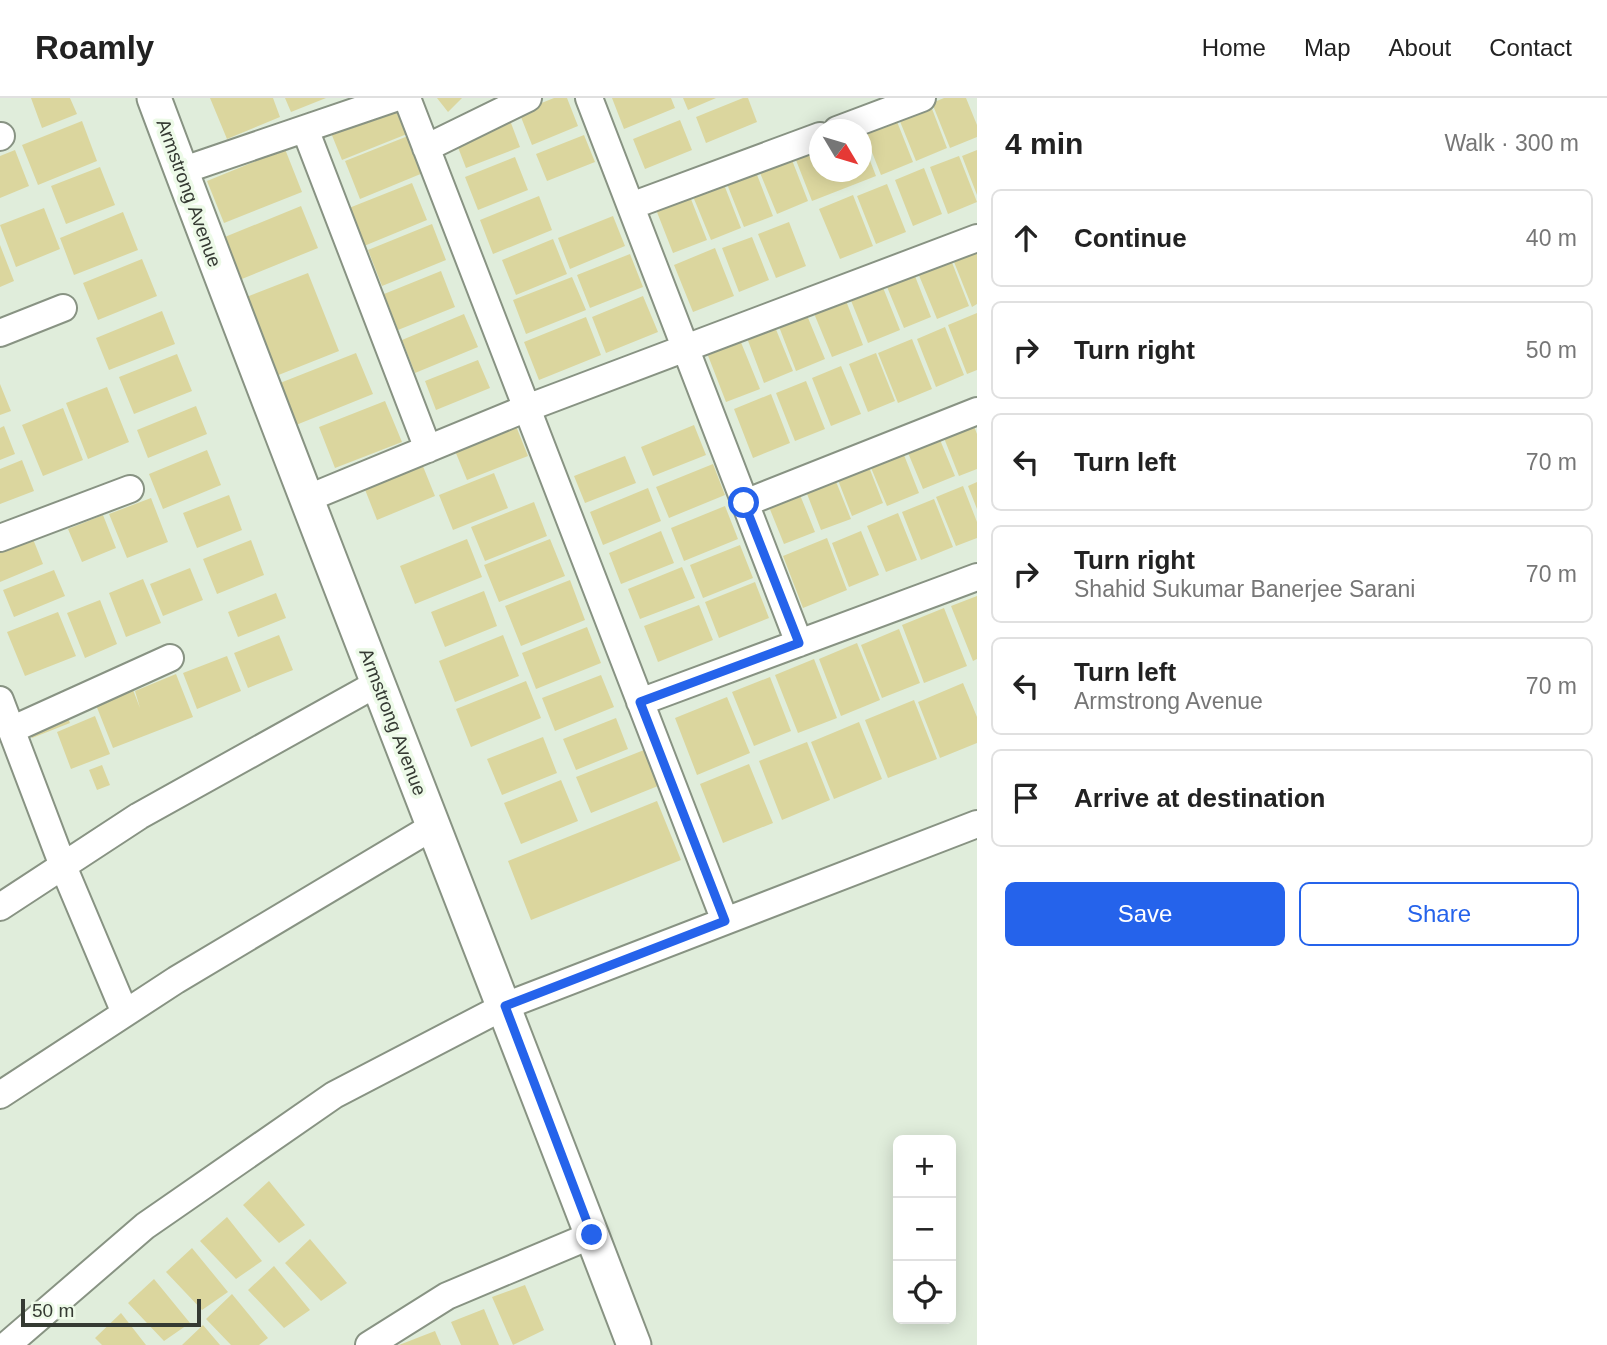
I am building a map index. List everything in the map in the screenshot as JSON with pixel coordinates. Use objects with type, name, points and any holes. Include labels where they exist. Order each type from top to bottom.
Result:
[{"type":"street","name":"Armstrong Avenue","points":[[154,98],[306,499],[505,1006],[634,1345]]},
{"type":"street","points":[[181,171],[396,98]]},
{"type":"street","points":[[407,98],[725,921]]},
{"type":"street","points":[[426,148],[528,98]]},
{"type":"street","points":[[589,98],[799,643]]},
{"type":"street","points":[[866,119],[922,98]]},
{"type":"street","points":[[305,129],[428,449]]},
{"type":"street","points":[[631,206],[809,140]]},
{"type":"street","points":[[306,499],[527,408],[977,238]]},
{"type":"street","points":[[0,332],[64,308]]},
{"type":"street","points":[[744,503],[977,411]]},
{"type":"street","points":[[0,538],[130,489]]},
{"type":"street","points":[[640,702],[977,577]]},
{"type":"street","points":[[11,730],[170,658]]},
{"type":"street","points":[[0,907],[139,816],[378,683]]},
{"type":"street","points":[[0,700],[63,866],[125,1013]]},
{"type":"street","points":[[7,1345],[145,1226],[334,1095],[505,1006],[977,824]]},
{"type":"street","points":[[0,1095],[176,980],[434,826]]},
{"type":"street","points":[[369,1345],[447,1296],[592,1235]]},
{"type":"building","points":[[31,98],[70,98],[77,114],[42,128]]},
{"type":"building","points":[[210,98],[273,98],[280,117],[227,139]]},
{"type":"building","points":[[285,98],[326,98],[291,112]]},
{"type":"building","points":[[437,98],[462,98],[448,112]]},
{"type":"building","points":[[554,98],[567,98],[578,126],[532,145],[519,112]]},
{"type":"building","points":[[612,98],[671,98],[675,108],[624,129]]},
{"type":"building","points":[[683,98],[716,98],[688,110]]},
{"type":"building","points":[[748,98],[757,122],[706,143],[696,117]]},
{"type":"building","points":[[944,98],[966,98],[977,125],[977,137],[950,148],[932,103]]},
{"type":"building","points":[[929,101],[947,148],[916,161],[897,114]]},
{"type":"building","points":[[394,102],[407,134],[342,160],[329,128]]},
{"type":"building","points":[[894,114],[913,162],[881,175],[872,152],[872,123]]},
{"type":"building","points":[[508,115],[520,147],[466,168],[454,137]]},
{"type":"building","points":[[680,120],[692,150],[645,169],[633,139]]},
{"type":"building","points":[[82,121],[97,161],[38,185],[22,145]]},
{"type":"building","points":[[584,135],[595,162],[547,181],[536,154]]},
{"type":"building","points":[[408,136],[423,173],[360,199],[345,161]]},
{"type":"building","points":[[285,149],[302,192],[224,223],[207,181]]},
{"type":"building","points":[[809,149],[809,182],[861,182],[812,201],[794,155]]},
{"type":"building","points":[[15,150],[29,186],[0,198],[0,156]]},
{"type":"building","points":[[977,150],[977,195],[962,156]]},
{"type":"building","points":[[790,155],[808,201],[777,214],[758,168]]},
{"type":"building","points":[[959,156],[977,202],[948,214],[930,167]]},
{"type":"building","points":[[515,157],[528,190],[478,210],[465,177]]},
{"type":"building","points":[[100,167],[115,205],[66,224],[51,186]]},
{"type":"building","points":[[754,167],[773,216],[744,227],[725,179]]},
{"type":"building","points":[[924,168],[942,214],[913,226],[895,180]]},
{"type":"building","points":[[723,182],[741,228],[711,240],[692,194]]},
{"type":"building","points":[[412,183],[427,220],[364,246],[349,208]]},
{"type":"building","points":[[887,184],[906,232],[876,244],[857,196]]},
{"type":"building","points":[[689,194],[707,240],[673,253],[655,207]]},
{"type":"building","points":[[853,195],[873,246],[840,259],[819,209]]},
{"type":"building","points":[[539,196],[552,230],[493,254],[480,220]]},
{"type":"building","points":[[301,206],[318,248],[232,283],[215,241]]},
{"type":"building","points":[[44,208],[60,249],[16,267],[0,225]]},
{"type":"building","points":[[123,212],[138,250],[74,275],[60,238]]},
{"type":"building","points":[[613,216],[625,246],[570,269],[558,238]]},
{"type":"building","points":[[789,222],[806,266],[776,278],[758,234]]},
{"type":"building","points":[[432,224],[446,260],[382,286],[368,250]]},
{"type":"building","points":[[752,237],[769,280],[739,292],[722,248]]},
{"type":"building","points":[[553,239],[567,274],[516,295],[502,260]]},
{"type":"building","points":[[0,245],[14,281],[0,287]]},
{"type":"building","points":[[977,247],[977,304],[972,307],[952,257]]},
{"type":"building","points":[[715,248],[734,296],[693,312],[674,265]]},
{"type":"building","points":[[630,254],[643,287],[590,308],[577,275]]},
{"type":"building","points":[[142,259],[157,296],[98,320],[83,283]]},
{"type":"building","points":[[951,260],[969,306],[937,319],[918,273]]},
{"type":"building","points":[[441,271],[455,307],[398,330],[384,294]]},
{"type":"building","points":[[913,271],[931,317],[904,328],[885,282]]},
{"type":"building","points":[[308,273],[339,351],[276,376],[244,298]]},
{"type":"building","points":[[572,277],[586,310],[526,334],[513,300]]},
{"type":"building","points":[[882,285],[900,330],[868,343],[850,298]]},
{"type":"building","points":[[643,296],[658,332],[606,353],[592,317]]},
{"type":"building","points":[[845,298],[863,345],[832,357],[813,311]]},
{"type":"building","points":[[162,311],[175,344],[109,370],[96,338]]},
{"type":"building","points":[[806,313],[825,359],[796,371],[778,324]]},
{"type":"building","points":[[977,313],[977,370],[967,374],[948,325]]},
{"type":"building","points":[[464,314],[478,347],[415,373],[402,340]]},
{"type":"building","points":[[586,317],[601,355],[539,380],[524,342]]},
{"type":"building","points":[[775,327],[793,371],[764,383],[747,338]]},
{"type":"building","points":[[945,327],[964,375],[936,387],[917,339]]},
{"type":"building","points":[[912,339],[932,389],[898,403],[878,353]]},
{"type":"building","points":[[740,340],[760,389],[726,402],[707,353]]},
{"type":"building","points":[[356,353],[373,394],[296,425],[280,383]]},
{"type":"building","points":[[876,353],[895,401],[868,412],[849,364]]},
{"type":"building","points":[[177,354],[192,391],[134,414],[119,377]]},
{"type":"building","points":[[478,360],[490,388],[436,410],[425,381]]},
{"type":"building","points":[[841,366],[861,414],[831,426],[812,378]]},
{"type":"building","points":[[806,381],[825,429],[795,441],[776,393]]},
{"type":"building","points":[[0,384],[11,411],[0,415]]},
{"type":"building","points":[[107,387],[129,442],[88,459],[66,403]]},
{"type":"building","points":[[771,394],[790,443],[753,458],[734,409]]},
{"type":"building","points":[[385,401],[402,442],[335,468],[319,427]]},
{"type":"building","points":[[196,406],[207,434],[148,458],[137,430]]},
{"type":"building","points":[[63,408],[83,460],[43,476],[22,425]]},
{"type":"building","points":[[514,421],[528,456],[467,480],[453,446]]},
{"type":"building","points":[[972,421],[977,434],[977,469],[959,476],[942,433]]},
{"type":"building","points":[[694,425],[706,455],[653,476],[641,447]]},
{"type":"building","points":[[4,426],[15,454],[0,460],[0,428]]},
{"type":"building","points":[[938,435],[955,476],[923,489],[906,448]]},
{"type":"building","points":[[207,450],[221,485],[163,509],[149,474]]},
{"type":"building","points":[[902,450],[919,493],[887,506],[869,463]]},
{"type":"building","points":[[625,456],[636,483],[585,503],[574,476]]},
{"type":"building","points":[[420,459],[435,496],[377,520],[362,482]]},
{"type":"building","points":[[22,460],[34,491],[0,504],[0,469]]},
{"type":"building","points":[[867,462],[883,503],[852,516],[836,475]]},
{"type":"building","points":[[713,464],[725,495],[669,518],[656,487]]},
{"type":"building","points":[[494,473],[508,508],[453,530],[439,495]]},
{"type":"building","points":[[833,474],[851,519],[821,530],[804,486]]},
{"type":"building","points":[[977,482],[977,509],[968,486]]},
{"type":"building","points":[[963,486],[977,522],[977,538],[956,546],[936,497]]},
{"type":"building","points":[[648,488],[661,521],[603,545],[590,512]]},
{"type":"building","points":[[798,490],[815,532],[784,544],[767,502]]},
{"type":"building","points":[[229,495],[242,530],[197,548],[183,513]]},
{"type":"building","points":[[151,498],[168,542],[127,558],[109,514]]},
{"type":"building","points":[[934,499],[953,547],[921,560],[902,512]]},
{"type":"building","points":[[534,502],[547,536],[485,561],[471,527]]},
{"type":"building","points":[[725,506],[738,539],[684,561],[671,528]]},
{"type":"building","points":[[898,513],[917,560],[886,572],[867,526]]},
{"type":"building","points":[[103,515],[116,548],[82,562],[68,529]]},
{"type":"building","points":[[661,531],[674,563],[621,584],[609,553]]},
{"type":"building","points":[[861,531],[879,575],[849,587],[832,543]]},
{"type":"building","points":[[31,534],[43,564],[0,582],[0,546]]},
{"type":"building","points":[[827,538],[847,590],[803,608],[783,556]]},
{"type":"building","points":[[467,539],[482,577],[415,604],[400,566]]},
{"type":"building","points":[[550,539],[565,576],[499,602],[484,565]]},
{"type":"building","points":[[251,540],[264,575],[217,594],[203,559]]},
{"type":"building","points":[[740,545],[753,578],[703,598],[690,565]]},
{"type":"building","points":[[682,567],[695,598],[640,619],[628,589]]},
{"type":"building","points":[[190,568],[203,600],[163,616],[150,584]]},
{"type":"building","points":[[54,570],[65,596],[14,617],[3,590]]},
{"type":"building","points":[[143,579],[161,623],[126,637],[109,593]]},
{"type":"building","points":[[570,580],[585,620],[521,646],[505,606]]},
{"type":"building","points":[[755,582],[769,618],[719,638],[705,602]]},
{"type":"building","points":[[484,591],[497,626],[445,647],[431,612]]},
{"type":"building","points":[[276,593],[286,618],[238,637],[228,612]]},
{"type":"building","points":[[977,596],[977,659],[973,661],[951,606]]},
{"type":"building","points":[[100,600],[117,644],[85,658],[67,613]]},
{"type":"building","points":[[699,605],[713,640],[658,662],[644,626]]},
{"type":"building","points":[[944,608],[967,666],[924,683],[902,625]]},
{"type":"building","points":[[58,612],[76,656],[25,676],[7,632]]},
{"type":"building","points":[[587,627],[601,663],[536,689],[522,653]]},
{"type":"building","points":[[899,629],[920,683],[882,698],[861,645]]},
{"type":"building","points":[[279,635],[293,670],[248,688],[234,653]]},
{"type":"building","points":[[503,635],[519,676],[455,702],[439,661]]},
{"type":"building","points":[[857,643],[880,700],[841,716],[819,659]]},
{"type":"building","points":[[227,656],[241,691],[197,709],[183,673]]},
{"type":"building","points":[[814,659],[837,718],[798,733],[775,675]]},
{"type":"building","points":[[176,674],[193,717],[113,748],[96,705],[133,690],[140,708],[135,691]]},
{"type":"building","points":[[601,675],[614,707],[555,731],[542,698]]},
{"type":"building","points":[[770,677],[791,731],[754,746],[732,692]]},
{"type":"building","points":[[526,681],[541,718],[471,747],[456,709]]},
{"type":"building","points":[[963,683],[977,717],[977,743],[940,758],[918,702]]},
{"type":"building","points":[[727,697],[750,753],[697,775],[675,718]]},
{"type":"building","points":[[914,700],[937,759],[888,778],[865,720]]},
{"type":"building","points":[[64,708],[70,723],[32,738],[27,723]]},
{"type":"building","points":[[95,716],[110,754],[71,769],[57,732]]},
{"type":"building","points":[[616,718],[628,749],[576,770],[563,739]]},
{"type":"building","points":[[859,722],[882,779],[834,799],[811,742]]},
{"type":"building","points":[[543,737],[557,773],[502,795],[487,759]]},
{"type":"building","points":[[807,742],[830,800],[782,820],[759,761]]},
{"type":"building","points":[[644,750],[658,786],[591,813],[576,777]]},
{"type":"building","points":[[749,764],[773,823],[723,843],[700,784]]},
{"type":"building","points":[[102,765],[110,785],[97,790],[89,770]]},
{"type":"building","points":[[561,780],[578,821],[521,844],[504,803]]},
{"type":"building","points":[[657,801],[681,860],[531,920],[508,861]]},
{"type":"building","points":[[269,1181],[305,1225],[279,1243],[243,1205]]},
{"type":"building","points":[[227,1217],[262,1261],[236,1279],[200,1241]]},
{"type":"building","points":[[310,1239],[347,1283],[321,1301],[285,1263]]},
{"type":"building","points":[[192,1248],[228,1292],[202,1310],[166,1272]]},
{"type":"building","points":[[274,1266],[310,1310],[284,1328],[248,1290]]},
{"type":"building","points":[[154,1279],[190,1323],[164,1341],[128,1303]]},
{"type":"building","points":[[525,1285],[544,1330],[513,1345],[492,1297]]},
{"type":"building","points":[[232,1294],[268,1338],[259,1345],[231,1345],[206,1319]]},
{"type":"building","points":[[484,1309],[499,1345],[461,1345],[451,1322]]},
{"type":"building","points":[[121,1313],[146,1345],[102,1345],[95,1338]]},
{"type":"building","points":[[203,1325],[220,1345],[182,1345]]},
{"type":"building","points":[[435,1331],[441,1345],[399,1345]]},
{"type":"route","points":[[592,1235],[505,1006],[725,921],[640,702],[799,643],[744,503]]}]
